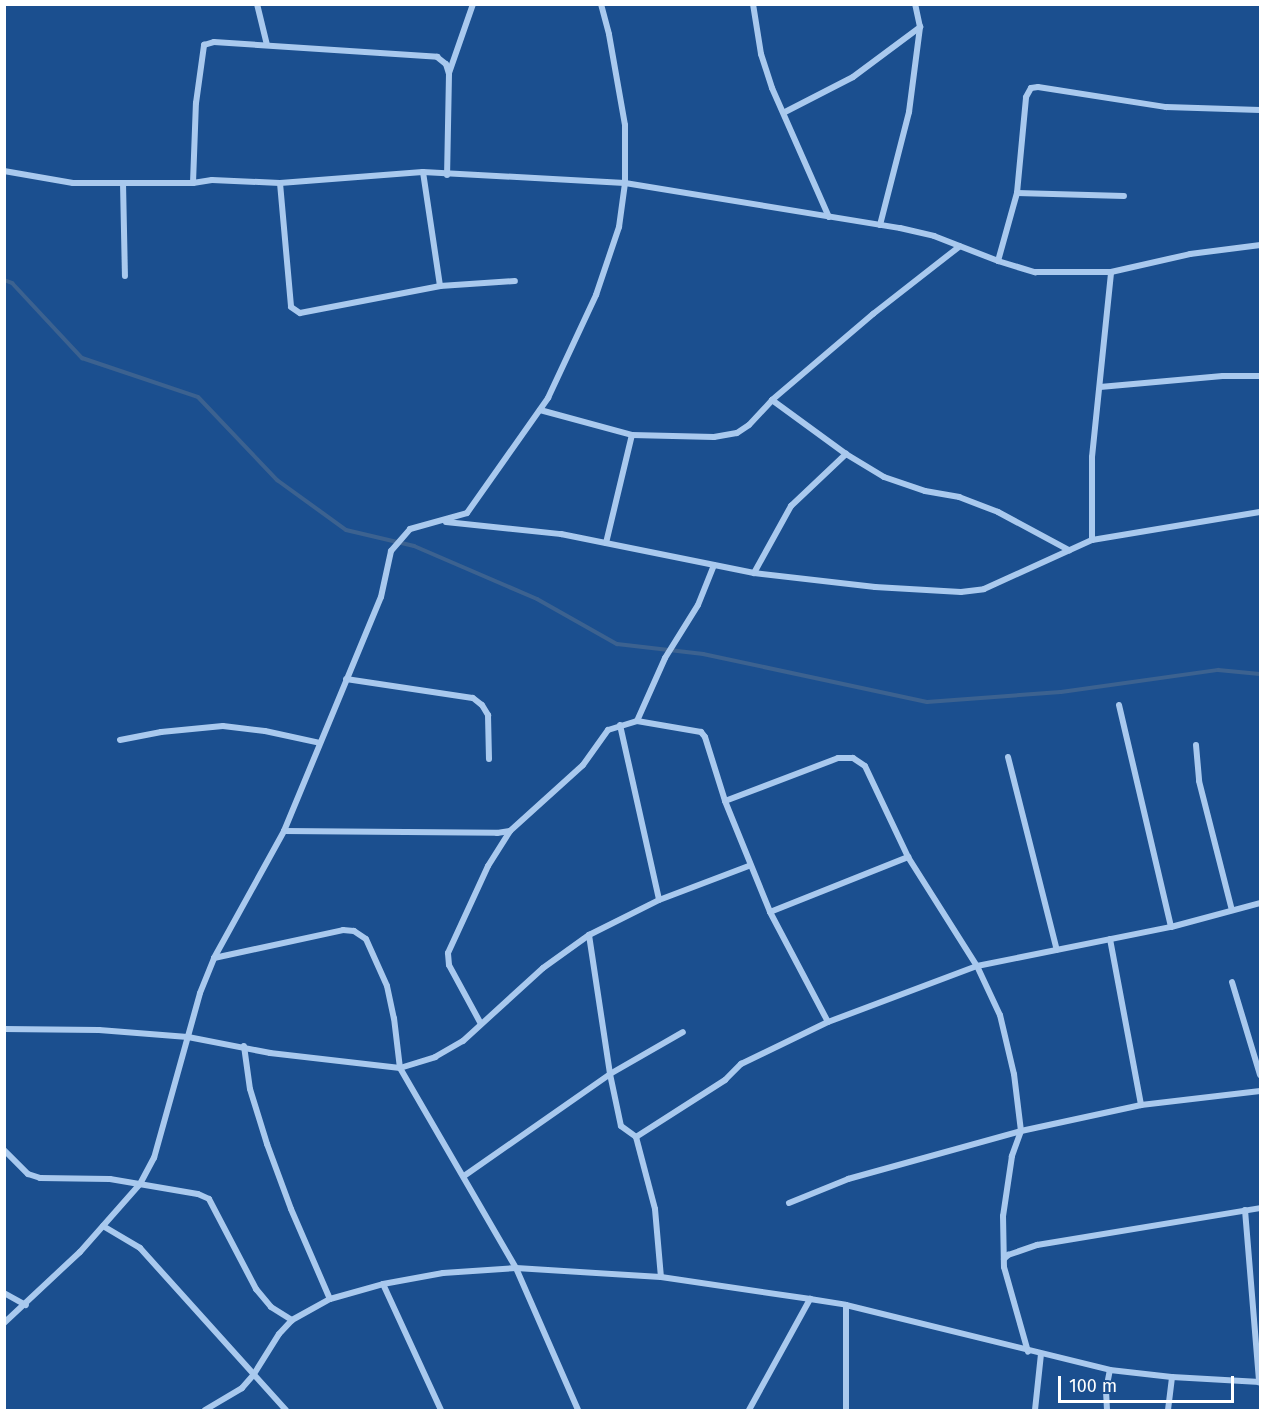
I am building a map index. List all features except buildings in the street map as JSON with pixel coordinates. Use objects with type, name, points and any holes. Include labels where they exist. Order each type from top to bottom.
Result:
[{"type":"street","points":[[257,4],[267,45]]},
{"type":"street","points":[[448,74],[473,4]]},
{"type":"street","points":[[4,1331],[7,1322],[104,1226],[140,1184],[154,1158],[188,1037],[214,958],[284,831],[381,597],[391,551],[410,529],[420,525],[443,522],[467,513],[548,398],[596,295],[619,227],[625,183],[625,125],[609,34],[601,4]]},
{"type":"street","points":[[753,4],[761,54],[772,88],[785,112],[829,217]]},
{"type":"street","points":[[880,225],[909,112],[920,27],[915,4]]},
{"type":"street","points":[[785,112],[853,77],[920,27]]},
{"type":"street","points":[[193,183],[196,103],[204,45],[214,42],[436,57],[446,64],[448,74],[447,175]]},
{"type":"street","points":[[998,261],[1017,193],[1026,97],[1031,88],[1038,87],[1166,107],[1260,110]]},
{"type":"street","points":[[4,171],[73,183],[193,183],[212,180],[280,183],[423,172],[625,183],[934,236],[998,261],[1035,272],[1111,272],[1190,254],[1260,245]]},
{"type":"street","points":[[423,172],[440,286]]},
{"type":"street","points":[[123,183],[125,276]]},
{"type":"street","points":[[280,183],[291,307],[300,313],[440,286],[515,281]]},
{"type":"street","points":[[1017,193],[1124,196]]},
{"type":"street","points":[[540,410],[632,435],[714,437],[736,433],[750,425],[772,400],[873,314],[960,246]]},
{"type":"street","points":[[1092,540],[1092,457],[1111,272]]},
{"type":"street","points":[[1100,387],[1223,376],[1260,376]]},
{"type":"street","points":[[772,400],[846,454],[884,477],[925,491],[959,497],[998,512],[1069,550]]},
{"type":"street","points":[[606,543],[632,435]]},
{"type":"street","points":[[754,573],[791,506],[846,454]]},
{"type":"street","points":[[443,522],[561,534],[754,573],[875,587],[961,592],[984,589],[1092,540],[1260,512]]},
{"type":"street","points":[[636,721],[665,657],[698,605],[714,565]]},
{"type":"street","points":[[346,679],[473,698],[482,705],[488,715],[489,759]]},
{"type":"street","points":[[1119,705],[1171,927]]},
{"type":"street","points":[[481,1024],[448,965],[448,953],[488,866],[510,831],[584,765],[608,730],[636,721],[701,732],[705,736],[725,801],[770,912],[828,1022]]},
{"type":"street","points":[[620,725],[659,900]]},
{"type":"street","points":[[120,740],[161,732],[223,726],[266,731],[320,742]]},
{"type":"street","points":[[1196,745],[1199,781],[1232,910]]},
{"type":"street","points":[[1008,757],[1057,950]]},
{"type":"street","points":[[725,801],[838,758],[854,758],[865,766],[908,857],[977,966],[1000,1015],[1014,1074],[1021,1131],[1012,1156],[1003,1216],[1004,1268],[1028,1352]]},
{"type":"street","points":[[284,831],[497,833],[510,831]]},
{"type":"street","points":[[770,912],[908,857]]},
{"type":"street","points":[[4,1029],[99,1030],[188,1037],[244,1046],[270,1053],[400,1068],[435,1057],[463,1041],[543,968],[589,935],[659,900],[751,865]]},
{"type":"street","points":[[636,1137],[725,1080],[741,1064],[828,1022],[977,966],[1171,927],[1260,903]]},
{"type":"street","points":[[214,958],[343,930],[354,931],[366,939],[387,986],[394,1018],[400,1068],[516,1268],[578,1410]]},
{"type":"street","points":[[589,935],[610,1074],[621,1126],[636,1137],[655,1209],[661,1277]]},
{"type":"street","points":[[1110,939],[1141,1106]]},
{"type":"street","points":[[1232,982],[1260,1075]]},
{"type":"street","points":[[464,1176],[610,1074],[683,1032]]},
{"type":"street","points":[[244,1046],[250,1089],[267,1144],[291,1209],[330,1299]]},
{"type":"street","points":[[789,1203],[848,1179],[1021,1131],[1141,1106],[1260,1091]]},
{"type":"street","points":[[4,1150],[28,1174],[40,1178],[110,1179],[198,1194],[209,1199],[256,1289],[271,1307],[292,1320]]},
{"type":"street","points":[[1004,1260],[1008,1255],[1037,1245],[1260,1208]]},
{"type":"street","points":[[205,1410],[223,1402],[254,1374],[279,1334],[292,1320],[330,1299],[383,1284],[443,1273],[516,1268],[661,1277],[810,1299],[846,1305],[1028,1352],[1110,1370],[1172,1377],[1260,1382],[1245,1210]]},
{"type":"street","points":[[104,1226],[140,1248],[286,1410]]},
{"type":"street","points":[[383,1284],[441,1410]]},
{"type":"street","points":[[4,1293],[26,1305]]},
{"type":"street","points":[[749,1410],[810,1299]]},
{"type":"street","points":[[846,1305],[846,1410]]},
{"type":"street","points":[[1035,1410],[1041,1354]]},
{"type":"street","points":[[1107,1410],[1106,1390],[1110,1370]]},
{"type":"street","points":[[1168,1410],[1172,1377]]},
{"type":"waterway","points":[[4,280],[12,283],[82,358],[198,397],[277,480],[346,530],[414,546],[537,599],[617,644],[703,654],[927,702],[1061,692],[1218,670],[1260,674]]}]
